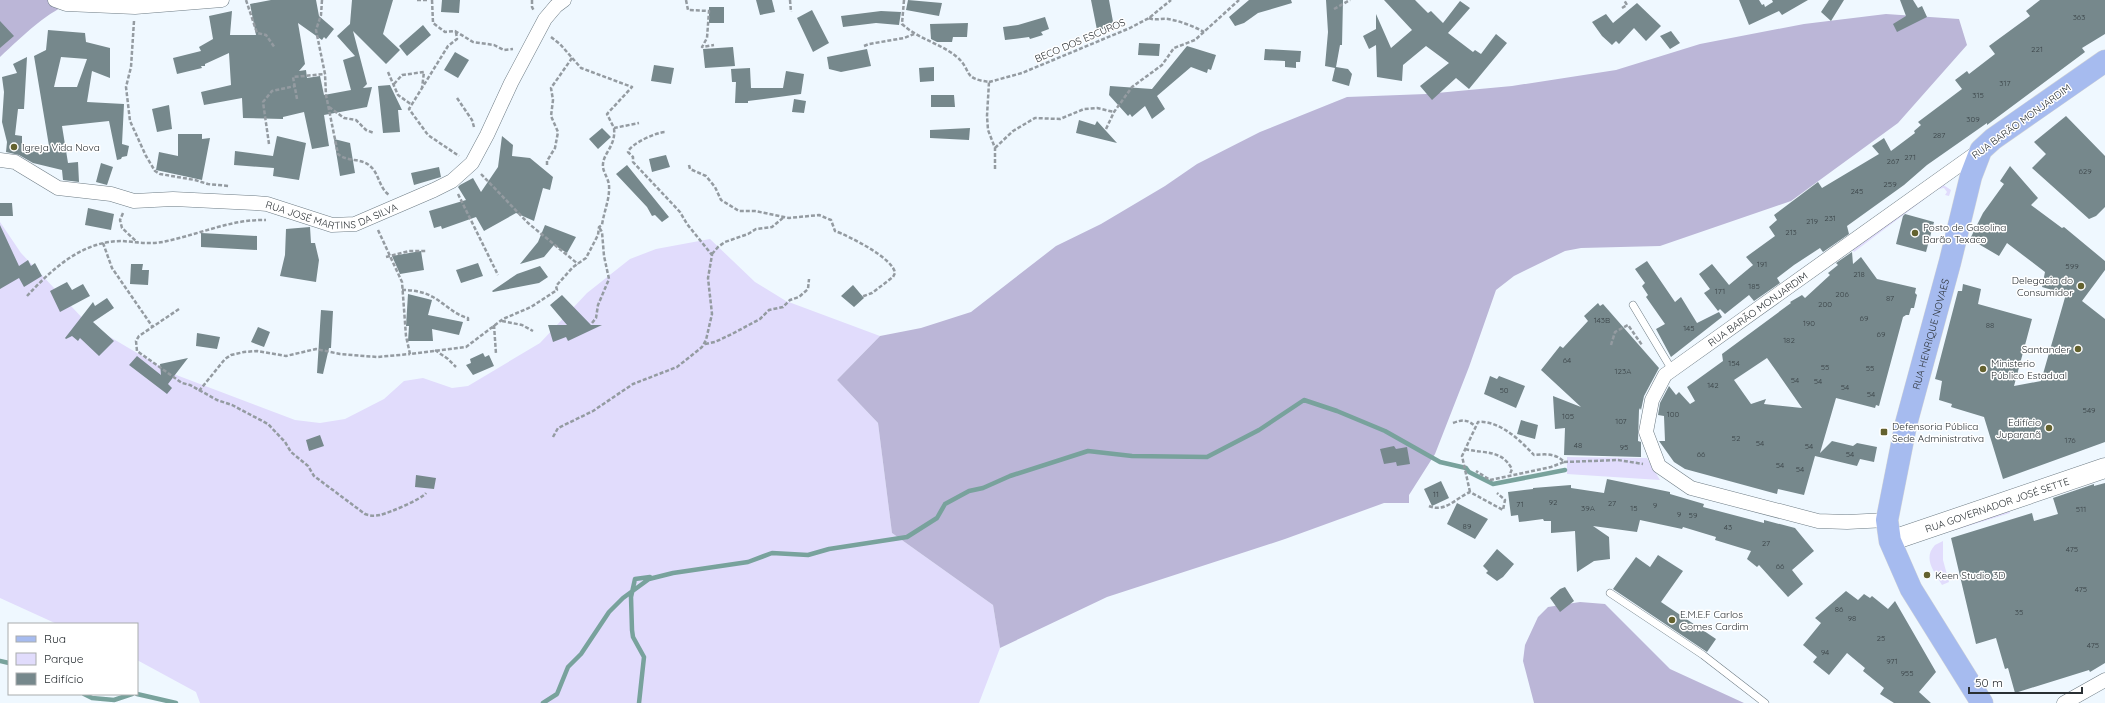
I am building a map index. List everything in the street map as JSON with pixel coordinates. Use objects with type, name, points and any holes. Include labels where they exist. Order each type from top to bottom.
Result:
[{"type":"main road","name":"RUA BARÃO MONJARDIM","points":[[1981,150],[1993,139],[2105,61]]},
{"type":"main road","name":"RUA HENRIQUE NOVAES","points":[[1981,150],[1971,176],[1950,262],[1906,424],[1887,520],[1890,541],[1911,589],[1982,703]]},
{"type":"main road","name":"RUA GOVERNADOR JOSÉ SETTE","points":[[1890,541],[2105,468]]},
{"type":"street","points":[[55,0],[66,4],[135,7],[222,0]]},
{"type":"street","points":[[462,172],[487,135],[511,83],[546,19],[556,6],[564,0]]},
{"type":"street","name":"RUA BARÃO MONJARDIM","points":[[1659,466],[1646,432],[1652,400],[1665,375],[1981,150]]},
{"type":"street","name":"RUA JOSÉ MARTINS DA SILVA","points":[[0,160],[15,162],[58,188],[112,194],[134,201],[173,199],[267,204],[332,225],[355,224],[412,200],[462,172]]},
{"type":"street","points":[[1659,466],[1691,488],[1818,521],[1847,522],[1887,520]]},
{"type":"street","points":[[2064,703],[2105,680]]},
{"type":"lane","points":[[1632,305],[1672,370]]},
{"type":"lane","points":[[1610,593],[1703,655],[1766,703]]},
{"type":"path","points":[[246,0],[257,33],[266,35],[275,48]]},
{"type":"path","points":[[322,0],[321,15],[316,30],[325,74],[326,95],[338,154],[346,158],[367,163],[372,167],[381,186],[390,196],[402,192],[412,200]]},
{"type":"path","points":[[417,0],[431,0],[433,23],[445,32],[455,31],[473,42],[494,45],[504,50],[515,49]]},
{"type":"path","points":[[686,0],[688,10],[709,11],[707,38],[702,47],[714,44]]},
{"type":"path","points":[[790,0],[791,12]]},
{"type":"path","points":[[904,0],[902,24],[914,34],[932,41],[958,58],[969,76],[974,80],[989,82],[987,116],[988,130],[995,148],[995,169]]},
{"type":"path","name":"BECO DOS ESCUROS","points":[[989,82],[1022,72],[1091,45],[1149,18],[1171,0]]},
{"type":"path","points":[[1106,129],[1114,112],[1132,87],[1162,64],[1174,48],[1195,40],[1239,0]]},
{"type":"path","points":[[1334,9],[1350,0]]},
{"type":"path","points":[[1622,8],[1627,5],[1624,0]]},
{"type":"path","points":[[135,7],[131,66],[126,87],[130,121],[146,156],[158,173],[208,184]]},
{"type":"path","points":[[1149,18],[1156,20],[1167,18],[1187,24],[1204,32]]},
{"type":"path","points":[[455,31],[457,39],[448,46],[410,110],[428,136],[463,158],[460,163],[462,172],[498,275]]},
{"type":"path","points":[[864,46],[904,38],[914,34]]},
{"type":"path","points":[[199,391],[225,359],[231,355],[244,352],[257,351],[286,356],[316,349],[332,353],[377,357],[466,348],[494,325],[508,316],[531,307],[557,290],[556,286],[586,258],[592,249],[599,227],[602,225],[610,195],[608,180],[602,166],[613,142],[614,128],[607,114],[632,87],[581,68],[551,37],[544,45],[535,38]]},
{"type":"path","points":[[547,165],[547,161],[555,148],[558,132],[551,116],[551,88],[572,58]]},
{"type":"path","points":[[388,72],[398,95],[412,105]]},
{"type":"path","points":[[394,84],[402,75],[424,72],[422,90]]},
{"type":"path","points":[[297,99],[293,77],[325,74]]},
{"type":"path","points":[[269,144],[263,102],[272,91],[295,86]]},
{"type":"path","points":[[458,98],[472,120],[476,131]]},
{"type":"path","points":[[329,107],[344,118],[356,120],[366,130],[374,133]]},
{"type":"path","points":[[995,148],[1013,131],[1035,118],[1060,118],[1084,109],[1097,108],[1114,112]]},
{"type":"path","points":[[614,128],[639,124]]},
{"type":"path","points":[[665,132],[657,133],[634,144],[628,152],[633,158],[633,162],[680,212],[687,224],[712,255]]},
{"type":"path","points":[[689,165],[690,169],[709,179],[715,187],[721,200],[730,207],[739,211],[755,211],[784,217],[794,218],[812,215],[826,217],[831,220],[835,231],[848,235],[868,247],[894,269],[893,277],[872,293],[862,296]]},
{"type":"path","points":[[462,172],[493,188],[528,223],[578,264]]},
{"type":"path","points":[[134,201],[129,210],[122,214],[120,220],[122,228],[138,243]]},
{"type":"path","points":[[27,296],[41,281],[75,252],[104,243],[121,241],[138,243],[168,241],[249,220],[266,220],[265,216]]},
{"type":"path","points":[[374,216],[402,282],[406,336],[410,354]]},
{"type":"path","points":[[705,344],[712,314],[708,278],[712,255],[718,247],[725,242],[748,234],[756,229],[772,227],[784,217]]},
{"type":"path","points":[[592,323],[596,318],[598,305],[609,278],[604,256],[602,232],[599,227]]},
{"type":"path","points":[[104,243],[112,268],[152,326]]},
{"type":"path","points":[[386,257],[408,251],[426,251]]},
{"type":"path","points":[[553,437],[558,428],[592,411],[633,384],[677,367],[705,344],[715,342],[732,334],[760,319],[769,310],[783,307],[790,300],[799,297],[806,292],[810,279]]},
{"type":"path","points":[[402,290],[413,290],[432,296],[461,317],[468,318],[468,322]]},
{"type":"path","points":[[179,308],[152,326],[136,341],[137,351],[164,369],[171,376],[268,424],[285,442],[291,452],[308,466],[314,476],[365,514],[373,516],[382,514],[426,493]]},
{"type":"path","points":[[502,321],[522,325],[533,331]]},
{"type":"path","points":[[494,325],[496,354]]},
{"type":"path","points":[[1611,345],[1615,332],[1628,325],[1645,348]]},
{"type":"path","points":[[435,350],[448,359],[456,368]]},
{"type":"path","points":[[1453,423],[1460,420],[1469,421],[1476,426]]},
{"type":"path","points":[[1497,493],[1505,500],[1503,510],[1470,492],[1464,470],[1462,456],[1478,422],[1488,421],[1523,444],[1534,455],[1547,454],[1560,457],[1564,462]]},
{"type":"path","points":[[1465,450],[1498,453],[1507,460],[1512,469],[1510,474]]},
{"type":"path","points":[[1476,471],[1490,480],[1510,474],[1551,467],[1564,462],[1618,460],[1659,466]]},
{"type":"path","points":[[1429,506],[1436,509],[1445,507],[1470,492]]},
{"type":"green space","points":[[1942,184],[1951,190],[1949,196],[1945,195],[1947,192],[1944,188],[1938,189],[1854,252],[1851,248]]},
{"type":"green space","points":[[0,222],[21,253],[88,324],[171,373],[295,420],[320,423],[345,419],[384,399],[404,381],[423,378],[452,388],[468,386],[540,343],[587,293],[630,259],[656,249],[710,239],[755,282],[786,301],[880,336],[837,380],[878,423],[892,533],[993,605],[1000,648],[979,703],[200,703],[196,692],[138,661],[138,623],[55,623],[0,598]]},
{"type":"green space","points":[[1567,457],[1647,458],[1660,480],[1567,474]]},
{"type":"green space","points":[[2008,509],[2010,513],[1942,534],[1942,532]]},
{"type":"green space","points":[[1943,541],[1943,560],[1949,582],[1942,585],[1931,564],[1930,555],[1931,550],[1935,545]]},
{"type":"shaded area","points":[[0,0],[77,0],[45,18],[27,32],[0,57]]},
{"type":"shaded area","points":[[1886,14],[1959,19],[1967,45],[1898,123],[1791,201],[1660,246],[1581,248],[1565,251],[1514,276],[1496,290],[1469,367],[1435,454],[1409,495],[1409,503],[1384,503],[1285,539],[1107,597],[1000,648],[993,605],[892,533],[878,423],[837,380],[880,336],[921,328],[971,312],[1056,246],[1101,224],[1165,186],[1197,164],[1260,132],[1347,97],[1426,94],[1512,86],[1616,70],[1700,44],[1804,24]]},
{"type":"shaded area","points":[[1580,602],[1605,604],[1670,669],[1744,703],[1534,703],[1523,661],[1525,645],[1538,617],[1548,607]]},
{"type":"building","points":[[271,0],[316,0],[319,16],[334,29],[326,39],[324,37],[322,40],[298,23],[305,64],[299,71],[306,70],[307,78],[320,76],[324,95],[351,90],[343,60],[355,56],[337,36],[350,24],[352,0],[393,0],[383,34],[400,50],[386,64],[353,31],[367,84],[363,88],[372,87],[367,107],[324,115],[329,146],[312,149],[304,112],[283,117],[283,119],[243,118],[242,98],[204,105],[201,92],[231,85],[229,53],[205,64],[205,66],[201,66],[202,68],[177,74],[173,58],[201,51],[199,47],[213,39],[209,16],[232,11],[230,35],[256,35],[250,4]]},
{"type":"building","points":[[442,0],[460,0],[459,13],[441,12]]},
{"type":"building","points":[[756,0],[772,0],[775,12],[760,15]]},
{"type":"building","points":[[908,0],[942,3],[939,16],[906,10]]},
{"type":"building","points":[[1091,0],[1109,0],[1114,27],[1097,30]]},
{"type":"building","points":[[1249,0],[1291,0],[1292,3],[1258,13],[1244,23],[1235,26],[1229,17]]},
{"type":"building","points":[[1326,0],[1343,0],[1342,45],[1340,45],[1336,67],[1348,69],[1352,74],[1349,86],[1332,81],[1335,68],[1325,66],[1328,32]]},
{"type":"building","points":[[1384,0],[1415,0],[1428,13],[1431,11],[1443,23],[1460,1],[1470,8],[1448,33],[1473,52],[1475,50],[1481,54],[1496,34],[1507,43],[1469,89],[1456,78],[1432,100],[1420,86],[1449,63],[1426,46],[1403,65],[1402,81],[1377,77],[1376,45],[1369,49],[1363,36],[1376,29],[1376,14],[1391,48],[1412,30]]},
{"type":"building","points":[[1739,0],[1759,0],[1765,7],[1773,2],[1772,0],[1808,0],[1782,15],[1779,11],[1749,25]]},
{"type":"building","points":[[1829,0],[1844,0],[1831,21],[1821,12]]},
{"type":"building","points":[[1900,0],[1913,0],[1918,8],[1922,6],[1927,17],[1897,32],[1893,24],[1906,16]]},
{"type":"building","points":[[2040,0],[2105,0],[2105,34],[2082,48],[2085,52],[1987,125],[1987,123],[1927,165],[1904,185],[1847,226],[1849,234],[1823,252],[1820,248],[1794,265],[1777,278],[1780,283],[1754,301],[1749,295],[1725,314],[1720,309],[1718,311],[1704,293],[1710,289],[1699,274],[1712,264],[1729,285],[1753,265],[1746,257],[1775,236],[1769,227],[1777,220],[1774,215],[1818,182],[1822,188],[1879,154],[1872,146],[1884,138],[1891,151],[1915,133],[1914,131],[1921,125],[1918,122],[1962,89],[1955,80],[1967,71],[1969,74],[1995,54],[1989,46],[2030,16],[2026,11]]},
{"type":"building","points":[[1637,3],[1661,26],[1646,41],[1634,28],[1619,44],[1616,41],[1612,45],[1602,36],[1592,22],[1606,14],[1613,23]]},
{"type":"building","points":[[709,7],[724,7],[724,23],[709,23]]},
{"type":"building","points":[[812,10],[829,43],[813,52],[797,18]]},
{"type":"building","points":[[881,11],[901,12],[899,25],[876,23],[843,27],[841,16]]},
{"type":"building","points":[[1045,17],[1049,29],[1041,32],[1043,35],[1030,39],[1029,37],[1005,40],[1003,27],[1018,25]]},
{"type":"building","points":[[0,21],[14,36],[0,48]]},
{"type":"building","points":[[968,23],[967,37],[953,37],[952,42],[937,42],[931,39],[930,24]]},
{"type":"building","points":[[423,25],[431,35],[407,56],[399,46]]},
{"type":"building","points":[[48,30],[85,33],[86,42],[110,48],[110,78],[92,71],[87,102],[124,104],[122,144],[129,146],[127,156],[122,157],[121,159],[117,160],[109,121],[62,126],[68,163],[78,162],[79,182],[63,180],[62,170],[33,163],[19,155],[6,152],[7,142],[2,122],[4,92],[2,77],[17,73],[13,64],[27,57],[24,109],[18,109],[15,135],[22,136],[22,144],[50,152],[34,56],[46,50]],"holes":[[[61,57],[87,59],[77,87],[54,87]]]},
{"type":"building","points":[[1671,31],[1680,43],[1670,49],[1660,36]]},
{"type":"building","points":[[1139,43],[1160,44],[1159,56],[1138,55]]},
{"type":"building","points":[[1187,46],[1216,55],[1211,70],[1208,69],[1207,73],[1191,67],[1157,96],[1165,109],[1152,119],[1145,106],[1132,117],[1130,114],[1128,116],[1109,95],[1110,86],[1152,89]]},
{"type":"building","points":[[733,47],[735,66],[705,68],[703,49]]},
{"type":"building","points":[[867,49],[871,66],[841,72],[829,69],[827,57]]},
{"type":"building","points":[[1265,49],[1301,51],[1300,62],[1296,62],[1296,68],[1285,67],[1285,61],[1264,60]]},
{"type":"building","points":[[455,52],[469,60],[458,78],[444,70]]},
{"type":"building","points":[[654,65],[674,68],[671,84],[651,81]]},
{"type":"building","points":[[934,67],[934,81],[920,82],[919,68]]},
{"type":"building","points":[[750,68],[751,88],[783,88],[786,71],[804,74],[801,94],[748,101],[748,103],[735,103],[736,82],[732,82],[731,69]]},
{"type":"building","points":[[390,85],[402,110],[398,110],[400,132],[383,133],[378,86]]},
{"type":"building","points":[[931,95],[954,95],[955,107],[931,107]]},
{"type":"building","points":[[794,99],[806,101],[804,113],[792,112]]},
{"type":"building","points":[[169,105],[172,129],[157,132],[152,109]]},
{"type":"building","points":[[2066,116],[2105,156],[2105,207],[2096,216],[2089,219],[2032,168],[2046,154],[2034,142]]},
{"type":"building","points":[[1079,120],[1095,125],[1097,121],[1117,143],[1076,133]]},
{"type":"building","points":[[602,128],[611,137],[598,149],[589,139]]},
{"type":"building","points":[[970,128],[969,140],[930,138],[930,130]]},
{"type":"building","points":[[178,134],[202,134],[202,139],[210,138],[202,180],[156,170],[159,152],[178,156]]},
{"type":"building","points":[[277,136],[306,143],[299,180],[273,176],[274,168],[234,165],[235,151],[273,156]]},
{"type":"building","points":[[502,136],[513,145],[512,156],[530,158],[553,177],[550,190],[543,188],[534,221],[516,213],[484,231],[476,217],[442,229],[441,226],[434,228],[429,211],[466,200],[458,187],[460,185],[473,178],[481,192],[498,167]]},
{"type":"building","points":[[334,139],[350,143],[355,173],[340,176]]},
{"type":"building","points":[[666,155],[670,167],[652,172],[649,159]]},
{"type":"building","points":[[101,163],[113,167],[107,185],[96,182]]},
{"type":"building","points":[[627,165],[669,217],[662,222],[655,215],[652,216],[647,207],[616,174]]},
{"type":"building","points":[[2010,166],[2038,198],[2031,205],[2062,228],[2064,227],[2105,261],[2105,270],[2082,301],[2105,319],[2105,442],[2003,479],[1984,417],[1951,407],[1952,404],[1939,400],[1942,381],[1935,379],[1958,291],[1962,291],[1963,284],[1981,289],[1978,304],[2032,319],[2014,386],[2041,381],[2066,294],[2042,287],[2045,272],[2007,243],[1999,256],[1970,239],[1983,213],[2004,184],[2000,181]]},
{"type":"building","points":[[439,167],[441,177],[414,185],[411,173]]},
{"type":"building","points":[[0,203],[12,203],[13,216],[0,216]]},
{"type":"building","points":[[88,208],[114,214],[111,230],[85,225]]},
{"type":"building","name":"Posto de Gasolina Barão Texaco","points":[[1905,214],[1934,222],[1926,252],[1896,244],[1903,216]]},
{"type":"building","points":[[0,225],[19,266],[28,260],[31,266],[35,263],[42,276],[24,287],[19,278],[0,289]]},
{"type":"building","points":[[545,225],[576,237],[567,253],[554,245],[544,257],[520,264],[538,242]]},
{"type":"building","points":[[310,227],[311,243],[315,243],[319,260],[316,282],[280,276],[285,255],[286,229]]},
{"type":"building","points":[[201,233],[257,236],[257,250],[201,247]]},
{"type":"building","points":[[421,251],[424,270],[400,274],[392,256]]},
{"type":"building","points":[[1852,252],[1853,264],[1861,257],[1877,279],[1916,288],[1915,293],[1917,295],[1914,308],[1911,308],[1909,315],[1903,317],[1879,406],[1876,405],[1875,408],[1836,398],[1820,453],[1832,441],[1853,446],[1857,443],[1877,447],[1874,462],[1860,459],[1857,466],[1815,456],[1804,495],[1778,489],[1777,494],[1685,469],[1674,462],[1659,441],[1665,441],[1664,416],[1658,415],[1660,403],[1669,386],[1676,395],[1679,392],[1690,404],[1695,401],[1687,387],[1723,361],[1722,354],[1791,303],[1790,302],[1802,295],[1805,298],[1830,275],[1828,273],[1838,265],[1836,263]],"holes":[[[1767,358],[1802,408],[1764,404],[1766,399],[1751,404],[1734,380]]]},
{"type":"building","points":[[1647,261],[1675,302],[1681,297],[1697,323],[1719,312],[1722,317],[1671,357],[1656,329],[1665,324],[1646,297],[1648,295],[1642,286],[1645,283],[1635,269]]},
{"type":"building","points":[[478,263],[483,276],[461,283],[456,270]]},
{"type":"building","points":[[131,264],[143,264],[142,270],[149,270],[148,285],[130,284]]},
{"type":"building","points":[[540,266],[548,277],[539,283],[492,291],[517,274]]},
{"type":"building","points":[[67,282],[72,290],[83,284],[90,296],[60,312],[50,291]]},
{"type":"building","points":[[853,285],[864,298],[854,307],[841,296]]},
{"type":"building","points":[[408,294],[432,300],[428,315],[463,322],[459,335],[432,329],[433,341],[408,341],[409,326],[406,326]]},
{"type":"building","points":[[562,295],[591,325],[602,325],[568,341],[566,337],[553,342],[548,325],[567,325],[550,305]]},
{"type":"building","points":[[107,298],[114,308],[93,322],[114,341],[99,356],[80,338],[78,341],[72,336],[66,339],[65,338],[93,302],[95,306]]},
{"type":"building","points":[[1598,303],[1600,306],[1603,304],[1659,368],[1644,396],[1641,410],[1640,408],[1639,410],[1638,441],[1641,442],[1641,457],[1564,455],[1565,428],[1555,429],[1553,396],[1581,407],[1541,370],[1560,346],[1563,348],[1588,321],[1584,316]]},
{"type":"building","points":[[321,310],[333,311],[331,348],[329,348],[323,374],[317,373]]},
{"type":"building","points":[[258,327],[270,332],[264,347],[251,342]]},
{"type":"building","points":[[197,333],[220,337],[217,349],[196,346]]},
{"type":"building","points":[[483,353],[485,357],[489,355],[494,366],[473,375],[466,365],[471,363],[470,359]]},
{"type":"building","points":[[137,356],[161,375],[160,364],[188,358],[168,384],[172,388],[167,394],[129,365]]},
{"type":"building","points":[[1490,376],[1497,379],[1499,376],[1525,386],[1516,408],[1484,394]]},
{"type":"building","points":[[1521,420],[1538,425],[1535,439],[1517,434]]},
{"type":"building","points":[[320,435],[324,446],[309,451],[306,440]]},
{"type":"building","points":[[1394,446],[1396,449],[1407,447],[1410,464],[1397,466],[1396,462],[1384,464],[1380,449]]},
{"type":"building","points":[[416,475],[436,478],[434,489],[415,487]]},
{"type":"building","points":[[1607,479],[1670,492],[1670,494],[1704,504],[1703,507],[1764,523],[1764,520],[1795,528],[1814,551],[1792,570],[1803,584],[1788,597],[1759,565],[1757,567],[1747,559],[1751,551],[1715,540],[1716,537],[1683,527],[1682,529],[1640,520],[1637,532],[1593,526],[1609,537],[1610,559],[1594,561],[1577,572],[1575,531],[1551,533],[1551,521],[1544,521],[1543,519],[1519,522],[1518,515],[1511,516],[1508,492],[1533,488],[1571,485],[1571,488],[1604,493]]},
{"type":"building","points":[[1441,481],[1449,498],[1432,506],[1424,489]]},
{"type":"building","points":[[2105,483],[2105,663],[2090,672],[2089,670],[2015,693],[2008,668],[2005,669],[1996,638],[1976,644],[1951,538],[2032,513],[2034,521],[2058,514],[2053,498],[2094,484],[2094,486]]},
{"type":"building","points":[[1457,503],[1488,519],[1475,539],[1447,524]]},
{"type":"building","points":[[1497,549],[1514,564],[1503,577],[1497,581],[1486,573],[1488,571],[1483,566]]},
{"type":"building","name":"E.M.E.F Carlos Gomes Cardim","points":[[1658,555],[1683,571],[1661,602],[1716,639],[1707,652],[1613,589],[1636,557],[1650,567]]},
{"type":"building","points":[[1565,587],[1574,601],[1560,612],[1550,598],[1560,589]]},
{"type":"building","points":[[1846,591],[1858,600],[1864,594],[1870,598],[1872,596],[1888,609],[1895,601],[1936,672],[1919,692],[1931,703],[1894,703],[1880,694],[1884,688],[1863,671],[1865,668],[1847,653],[1829,675],[1813,662],[1817,657],[1803,645],[1821,623],[1815,618]]},
{"type":"waterway","points":[[543,703],[557,694],[568,667],[581,654],[609,612],[623,598],[649,579],[673,573],[748,562],[772,553],[808,555],[829,549],[907,537],[937,518],[945,504],[969,491],[983,488],[1010,476],[1088,451],[1132,456],[1207,457],[1259,430],[1304,400],[1337,411],[1385,431],[1440,462],[1466,468],[1469,472],[1493,484],[1565,470]]},
{"type":"waterway","points":[[639,703],[644,657],[633,637],[631,597],[635,579],[650,577]]},
{"type":"waterway","points":[[0,661],[8,663]]},
{"type":"waterway","points":[[138,694],[176,703]]},
{"type":"waterway","points":[[86,695],[92,698],[114,700],[129,695]]},
{"type":"place","name":"Igreja Vida Nova","points":[[14,147]]},
{"type":"place","name":"Posto de Gasolina Barão Texaco","points":[[1915,233]]},
{"type":"place","name":"Delegacia do Consumidor","points":[[2081,286]]},
{"type":"place","name":"Santander","points":[[2078,349]]},
{"type":"place","name":"Ministerio Público Estadual","points":[[1983,369]]},
{"type":"place","name":"Edifício Juparanã","points":[[2049,428]]},
{"type":"place","name":"Defensoria Pública Sede Administrativa","points":[[1884,432]]},
{"type":"place","name":"Keen Studio 3D","points":[[1927,575]]},
{"type":"place","name":"E.M.E.F Carlos Gomes Cardim","points":[[1672,620]]}]
